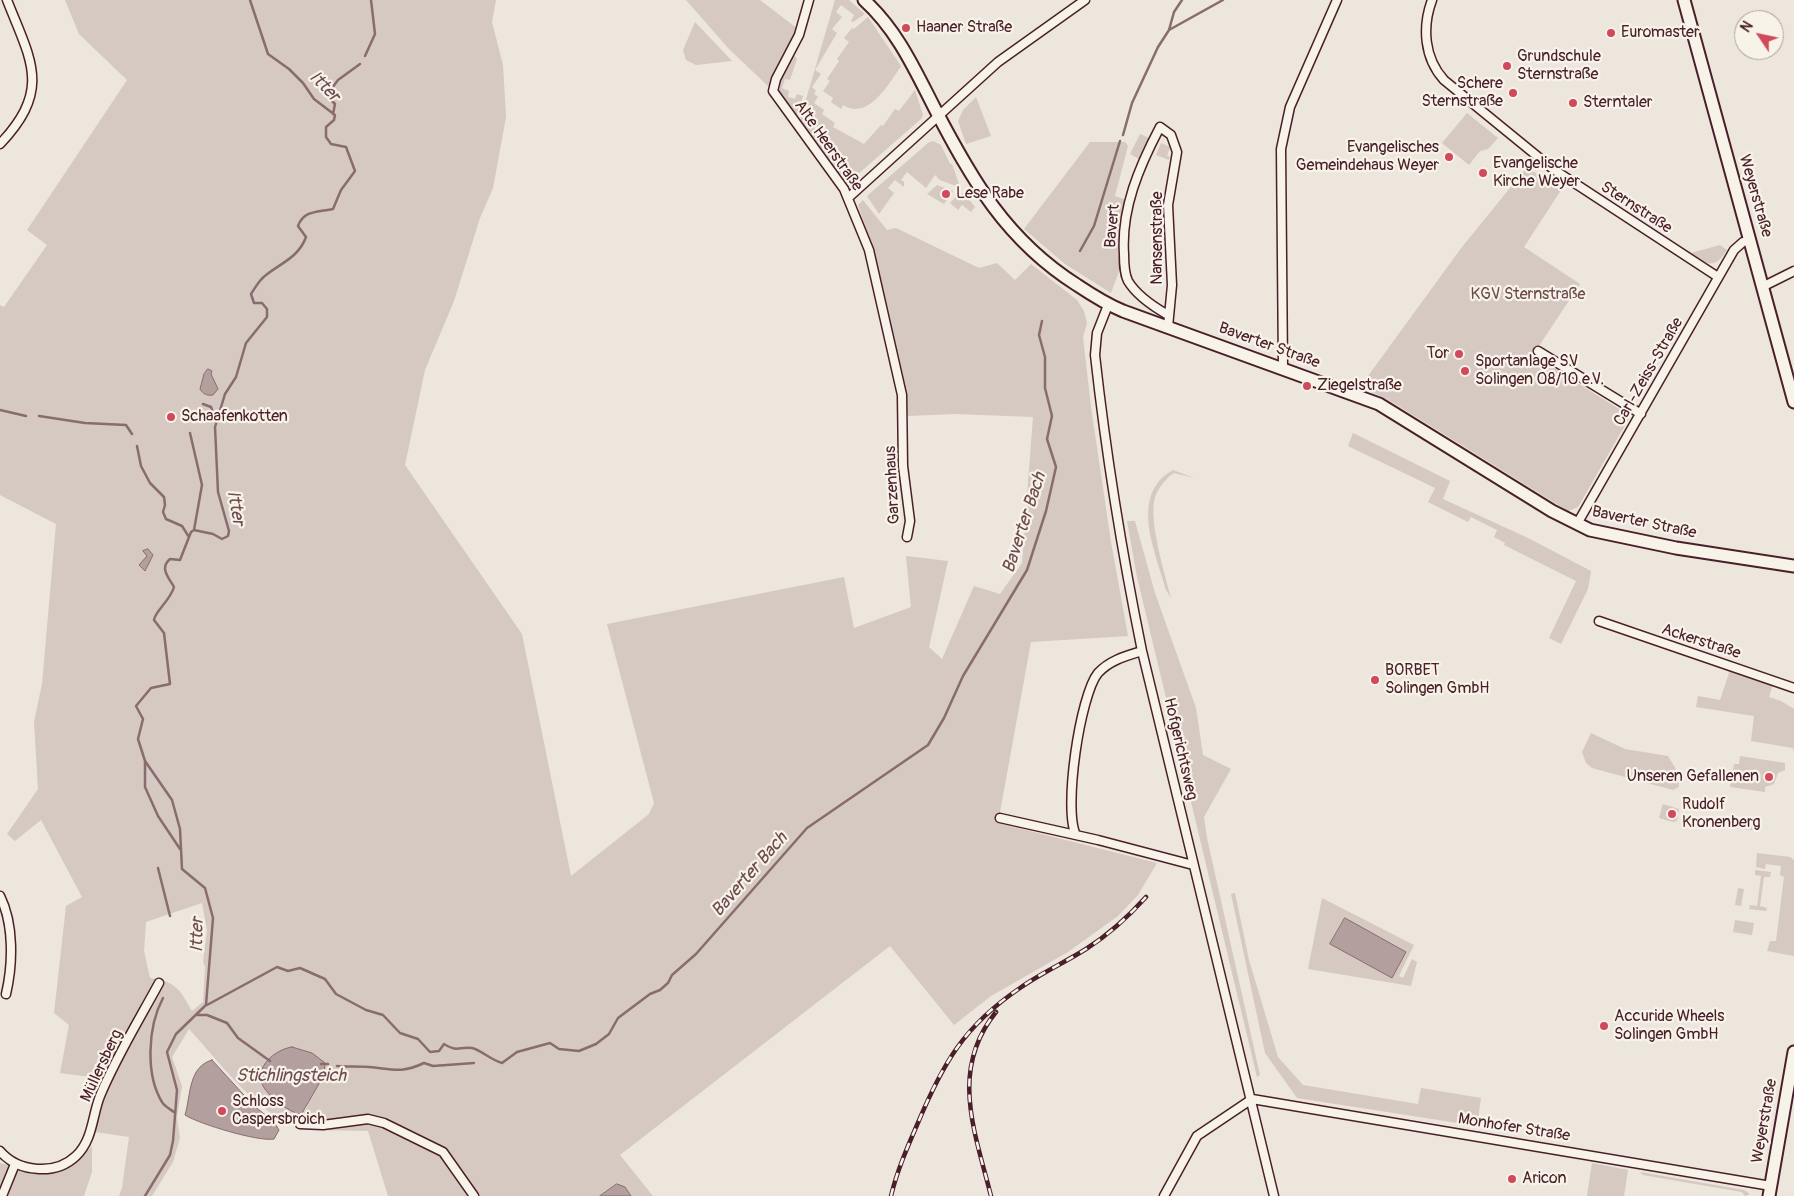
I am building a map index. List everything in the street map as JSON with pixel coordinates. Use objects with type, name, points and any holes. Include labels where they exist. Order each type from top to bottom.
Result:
[{"type":"main road","points":[[864,0],[886,23],[901,44],[939,116]]},
{"type":"main road","name":"Weyerstraße","points":[[1684,0],[1764,286],[1794,402]]},
{"type":"main road","name":"Baverter Straße","points":[[939,116],[978,187],[1010,229],[1029,249],[1059,273],[1108,305],[1168,321],[1283,368],[1379,404],[1577,524],[1597,532],[1748,561],[1794,566]]},
{"type":"main road","name":"Weyerstraße","points":[[1770,1191],[1794,1052]]},
{"type":"street","points":[[0,144],[21,116],[31,95],[34,78],[31,60],[7,0]]},
{"type":"street","name":"Alte Heerstraße","points":[[809,0],[799,35],[776,79],[774,95],[812,143],[848,198],[869,250],[898,375],[904,430]]},
{"type":"street","points":[[848,198],[998,62],[1085,0]]},
{"type":"street","points":[[1283,368],[1281,149],[1290,108],[1337,0]]},
{"type":"street","name":"Sternstraße","points":[[1432,0],[1426,28],[1426,44],[1435,69],[1444,80],[1553,169],[1718,278]]},
{"type":"street","name":"Nansenstraße","points":[[1160,127],[1172,135],[1177,152],[1168,205],[1172,285],[1168,321]]},
{"type":"street","name":"Bavert","points":[[1160,127],[1142,164],[1130,198],[1124,228],[1123,250],[1128,280],[1144,299],[1168,321]]},
{"type":"street","name":"Carl-Zeiss-Straße","points":[[1577,524],[1734,250],[1742,242],[1750,240]]},
{"type":"street","points":[[1764,286],[1794,271]]},
{"type":"street","name":"Hofgerichtsweg","points":[[1108,305],[1097,333],[1095,355],[1116,515],[1142,651],[1274,1196]]},
{"type":"street","points":[[1538,351],[1641,414]]},
{"type":"street","name":"Garzenhaus","points":[[904,430],[903,458],[910,521],[907,537]]},
{"type":"street","name":"Ackerstraße","points":[[1600,622],[1794,688]]},
{"type":"street","points":[[1076,835],[1072,823],[1074,765],[1081,722],[1090,687],[1097,674],[1109,664],[1142,651]]},
{"type":"street","points":[[1000,818],[1194,865]]},
{"type":"street","points":[[0,896],[6,908],[11,970],[6,994]]},
{"type":"street","name":"Müllersberg","points":[[14,1164],[29,1168],[47,1169],[75,1157],[85,1146],[100,1096],[159,983]]},
{"type":"street","points":[[1164,1196],[1197,1136],[1252,1099]]},
{"type":"street","name":"Monhofer Straße","points":[[1252,1099],[1770,1191]]},
{"type":"street","points":[[300,1124],[323,1125],[368,1119],[384,1123],[443,1152],[474,1196]]},
{"type":"street","points":[[0,1151],[14,1164],[2,1196]]},
{"type":"green space","points":[[65,0],[496,0],[492,22],[503,65],[506,117],[493,188],[480,218],[454,301],[425,370],[405,465],[522,634],[571,876],[649,814],[654,803],[607,624],[844,577],[854,628],[911,607],[906,556],[948,561],[929,647],[942,659],[974,586],[1000,594],[1022,563],[1033,417],[955,414],[908,416],[888,309],[858,205],[863,200],[887,230],[896,228],[979,268],[997,263],[1015,280],[1031,264],[1077,300],[1084,311],[1087,323],[1083,337],[1091,407],[1111,542],[1128,636],[1031,642],[998,823],[1157,863],[1138,895],[1118,916],[1068,952],[991,996],[954,1025],[890,946],[620,1155],[653,1196],[388,1196],[368,1131],[309,1130],[292,1125],[275,1115],[243,1089],[189,1029],[172,1057],[182,1086],[177,1117],[180,1138],[173,1162],[152,1196],[119,1196],[122,1188],[129,1137],[95,1132],[102,1103],[113,1080],[60,1073],[69,1025],[54,1013],[66,906],[82,897],[41,820],[15,841],[7,834],[38,789],[34,722],[42,684],[56,524],[0,495],[0,305],[4,307],[47,245],[27,230],[127,80],[79,34]],"holes":[[[202,903],[207,930],[203,962],[205,967],[203,1002],[192,1011],[184,997],[172,984],[150,978],[144,951],[146,922]],[[267,1062],[318,1082],[305,1111],[262,1074]]]},
{"type":"green space","points":[[686,0],[760,0],[798,29],[769,87],[729,49]]},
{"type":"green space","points":[[835,0],[849,0],[865,14],[853,22],[851,21],[854,15],[841,5],[836,12],[842,17],[832,29],[837,33],[815,70],[821,74],[812,87],[816,91],[814,94],[818,97],[814,103],[824,110],[822,114],[835,123],[833,127],[864,144],[881,125],[883,126],[895,109],[899,111],[915,90],[923,115],[921,119],[850,181],[843,179],[800,120]]},
{"type":"green space","points":[[868,17],[901,66],[884,90],[869,104],[861,108],[852,109],[843,105],[841,109],[831,102],[833,98],[823,91],[830,81],[827,79],[839,61],[837,59],[849,42],[844,38],[852,28],[854,29]]},
{"type":"green space","points":[[695,22],[732,61],[696,65],[686,60],[683,50]]},
{"type":"green space","points":[[793,54],[797,59],[790,80],[785,79],[782,88],[789,91],[788,97],[795,99],[797,94],[803,96],[797,116],[783,100],[779,86],[783,73]]},
{"type":"green space","points":[[976,97],[991,136],[966,144],[958,121],[963,110]]},
{"type":"green space","points":[[1467,113],[1498,138],[1488,149],[1480,151],[1469,165],[1442,143]]},
{"type":"green space","points":[[1140,134],[1149,138],[1139,159],[1130,154]]},
{"type":"green space","points":[[933,141],[941,145],[950,164],[952,164],[959,184],[956,186],[940,180],[935,175],[926,188],[907,172],[901,180],[904,182],[904,187],[895,180],[888,188],[894,193],[879,214],[867,196],[928,143]]},
{"type":"green space","points":[[1090,142],[1125,142],[1128,146],[1115,196],[1126,200],[1121,266],[1111,293],[1065,264],[1024,229]]},
{"type":"green space","points":[[1161,143],[1170,147],[1167,156],[1170,157],[1169,160],[1156,155]]},
{"type":"green space","name":"Sportanlage SV Solingen 08/10 e.V.","points":[[1527,167],[1555,187],[1563,187],[1524,247],[1580,284],[1533,355],[1627,414],[1628,420],[1578,507],[1568,511],[1387,399],[1360,387],[1462,247]]},
{"type":"green space","points":[[937,185],[953,191],[944,204],[927,194]]},
{"type":"green space","points":[[964,193],[975,207],[971,212],[962,205],[958,210],[950,203],[958,194]]},
{"type":"green space","points":[[1720,245],[1727,250],[1714,263],[1706,263],[1691,253]]},
{"type":"green space","points":[[1353,433],[1450,481],[1443,499],[1528,538],[1591,571],[1588,589],[1561,644],[1549,638],[1576,581],[1504,545],[1505,543],[1494,537],[1497,530],[1471,517],[1468,522],[1428,502],[1435,488],[1348,446]]},
{"type":"green space","points":[[1173,470],[1194,478],[1174,473],[1168,477],[1155,497],[1153,507],[1155,533],[1171,598],[1166,590],[1152,542],[1148,509],[1152,494],[1159,481]]},
{"type":"green space","points":[[1127,521],[1135,521],[1155,593],[1196,708],[1203,755],[1231,769],[1204,817],[1207,838],[1260,1075],[1257,1077],[1137,577]]},
{"type":"green space","points":[[1730,670],[1773,685],[1769,697],[1781,701],[1794,709],[1794,752],[1793,748],[1751,741],[1754,716],[1696,707],[1698,696],[1720,700]]},
{"type":"green space","points":[[1591,733],[1625,749],[1668,756],[1677,771],[1679,787],[1673,790],[1592,768],[1586,763],[1582,752]]},
{"type":"green space","points":[[1740,756],[1785,763],[1785,770],[1778,773],[1774,784],[1765,787],[1765,792],[1730,787],[1734,764],[1739,764]]},
{"type":"green space","points":[[1663,804],[1679,809],[1677,821],[1673,822],[1659,818]]},
{"type":"green space","points":[[1708,818],[1761,825],[1760,831],[1707,825]]},
{"type":"green space","points":[[1757,853],[1790,857],[1794,860],[1794,956],[1767,951],[1770,941],[1776,941],[1784,877],[1780,875],[1781,866],[1766,864],[1765,869],[1756,867]]},
{"type":"green space","points":[[1755,870],[1771,872],[1770,877],[1764,877],[1760,906],[1767,908],[1766,911],[1749,909],[1750,905],[1757,906],[1761,876],[1755,875]]},
{"type":"green space","points":[[1738,888],[1744,889],[1741,906],[1735,905]]},
{"type":"green space","points":[[1235,893],[1249,960],[1278,1057],[1303,1085],[1418,1104],[1421,1088],[1481,1098],[1477,1126],[1297,1098],[1265,1053],[1231,894]]},
{"type":"green space","points":[[1322,898],[1414,945],[1399,976],[1403,978],[1412,959],[1417,962],[1411,986],[1308,969]]},
{"type":"green space","points":[[1735,920],[1754,923],[1752,935],[1733,932]]},
{"type":"green space","points":[[92,1146],[92,1172],[84,1196],[0,1196],[0,1163],[49,1173],[68,1166]]},
{"type":"green space","points":[[1592,1163],[1628,1170],[1624,1196],[1587,1196]]},
{"type":"green space","points":[[1640,1172],[1744,1190],[1750,1194],[1745,1196],[1742,1192],[1643,1175]]},
{"type":"water","points":[[208,369],[212,371],[211,374],[218,389],[213,395],[205,394],[200,389],[204,374]]},
{"type":"water","points":[[148,549],[153,555],[145,571],[139,565],[147,556],[143,551]]},
{"type":"water","points":[[1345,918],[1406,952],[1392,978],[1330,944]]},
{"type":"water","name":"Stichlingsteich","points":[[292,1047],[312,1053],[325,1063],[324,1075],[301,1115],[280,1104],[266,1091],[261,1079],[261,1072],[268,1060],[279,1051]]},
{"type":"water","points":[[212,1060],[253,1105],[274,1122],[279,1130],[274,1139],[256,1138],[229,1132],[185,1115],[194,1075],[204,1064]]},
{"type":"water","points":[[617,1184],[625,1187],[631,1196],[600,1196]]},
{"type":"waterway","name":"Itter","points":[[145,1196],[170,1155],[177,1090],[167,1052],[176,1034],[206,1005],[213,918],[205,888],[182,869],[180,829],[172,800],[145,761],[138,739],[143,719],[136,706],[151,688],[170,684],[164,633],[154,620],[174,587],[166,573],[165,566],[167,562],[170,559],[180,560],[191,532],[194,530],[213,534],[222,539],[228,536],[229,531],[218,492],[215,427],[225,394],[236,377],[246,343],[267,317],[267,309],[262,303],[254,303],[251,294],[264,277],[299,250],[306,237],[298,226],[304,217],[308,214],[333,209],[341,190],[355,171],[346,147],[331,144],[326,137],[326,127],[334,120],[335,115],[314,99],[303,83],[289,69],[268,54],[250,0]]},
{"type":"waterway","points":[[365,56],[375,34],[371,0]]},
{"type":"waterway","points":[[1169,30],[1174,12],[1182,0]]},
{"type":"waterway","name":"Baverter Bach","points":[[1123,135],[1132,103],[1158,47],[1169,30],[1223,0]]},
{"type":"waterway","points":[[333,114],[335,104],[332,101],[332,88],[338,80],[360,64]]},
{"type":"waterway","name":"Baverter Bach","points":[[1080,251],[1094,226],[1120,141]]},
{"type":"waterway","name":"Baverter Bach","points":[[207,1005],[277,967],[288,971],[300,968],[325,979],[336,994],[366,1010],[383,1015],[400,1033],[418,1039],[430,1052],[439,1051],[444,1044],[456,1049],[472,1048],[502,1063],[517,1052],[550,1043],[559,1049],[579,1051],[596,1044],[609,1034],[618,1018],[650,994],[660,990],[668,983],[672,975],[696,954],[807,828],[928,745],[944,718],[963,676],[1027,570],[1046,511],[1056,467],[1047,439],[1052,416],[1045,388],[1045,357],[1039,335],[1042,321]]},
{"type":"waterway","points":[[203,404],[211,407],[216,421]]},
{"type":"waterway","points":[[0,410],[26,416]]},
{"type":"waterway","points":[[39,416],[85,423],[126,425],[132,434]]},
{"type":"waterway","points":[[190,433],[202,485],[194,530]]},
{"type":"waterway","points":[[137,446],[141,466],[150,483],[164,497],[165,505],[163,512],[166,519],[182,526],[189,537]]},
{"type":"waterway","points":[[145,762],[145,787],[158,816],[180,849]]},
{"type":"waterway","points":[[158,868],[170,916]]},
{"type":"waterway","points":[[163,998],[154,1022],[150,1050],[151,1064],[153,1078],[162,1102],[174,1112]]},
{"type":"waterway","points":[[196,1015],[207,1015],[227,1023],[238,1038],[270,1061]]},
{"type":"waterway","points":[[337,1066],[403,1070],[424,1063],[433,1066],[474,1063]]},
{"type":"waterway","points":[[321,1064],[328,1064]]},
{"type":"railway","points":[[891,1196],[906,1151],[927,1103],[946,1064],[957,1047],[984,1017],[1001,1002],[1036,978],[1094,944],[1125,919],[1146,897]]},
{"type":"railway","points":[[991,1196],[973,1125],[970,1079],[973,1056],[982,1034],[996,1012]]},
{"type":"place","name":"Haaner Straße","points":[[906,28]]},
{"type":"place","name":"Euromaster","points":[[1611,33]]},
{"type":"place","name":"Grundschule Sternstraße","points":[[1507,66]]},
{"type":"place","name":"Schere Sternstraße","points":[[1513,93]]},
{"type":"place","name":"Sterntaler","points":[[1573,103]]},
{"type":"place","name":"Evangelisches Gemeindehaus Weyer","points":[[1449,157]]},
{"type":"place","name":"Evangelische Kirche Weyer","points":[[1483,173]]},
{"type":"place","name":"Lese Rabe","points":[[946,194]]},
{"type":"place","name":"Tor","points":[[1459,354]]},
{"type":"place","name":"Sportanlage SV Solingen 08/10 e.V.","points":[[1465,371]]},
{"type":"place","name":"Ziegelstraße","points":[[1307,386]]},
{"type":"place","name":"Schaafenkotten","points":[[171,417]]},
{"type":"place","name":"BORBET Solingen GmbH","points":[[1375,680]]},
{"type":"place","name":"Unseren Gefallenen","points":[[1769,777]]},
{"type":"place","name":"Rudolf Kronenberg","points":[[1672,814]]},
{"type":"place","name":"Accuride Wheels Solingen GmbH","points":[[1604,1026]]},
{"type":"place","name":"Schloss Caspersbroich","points":[[222,1111]]},
{"type":"place","name":"Aricon","points":[[1512,1179]]},
{"type":"park label","name":"KGV Sternstraße","points":[[1528,295]]}]
